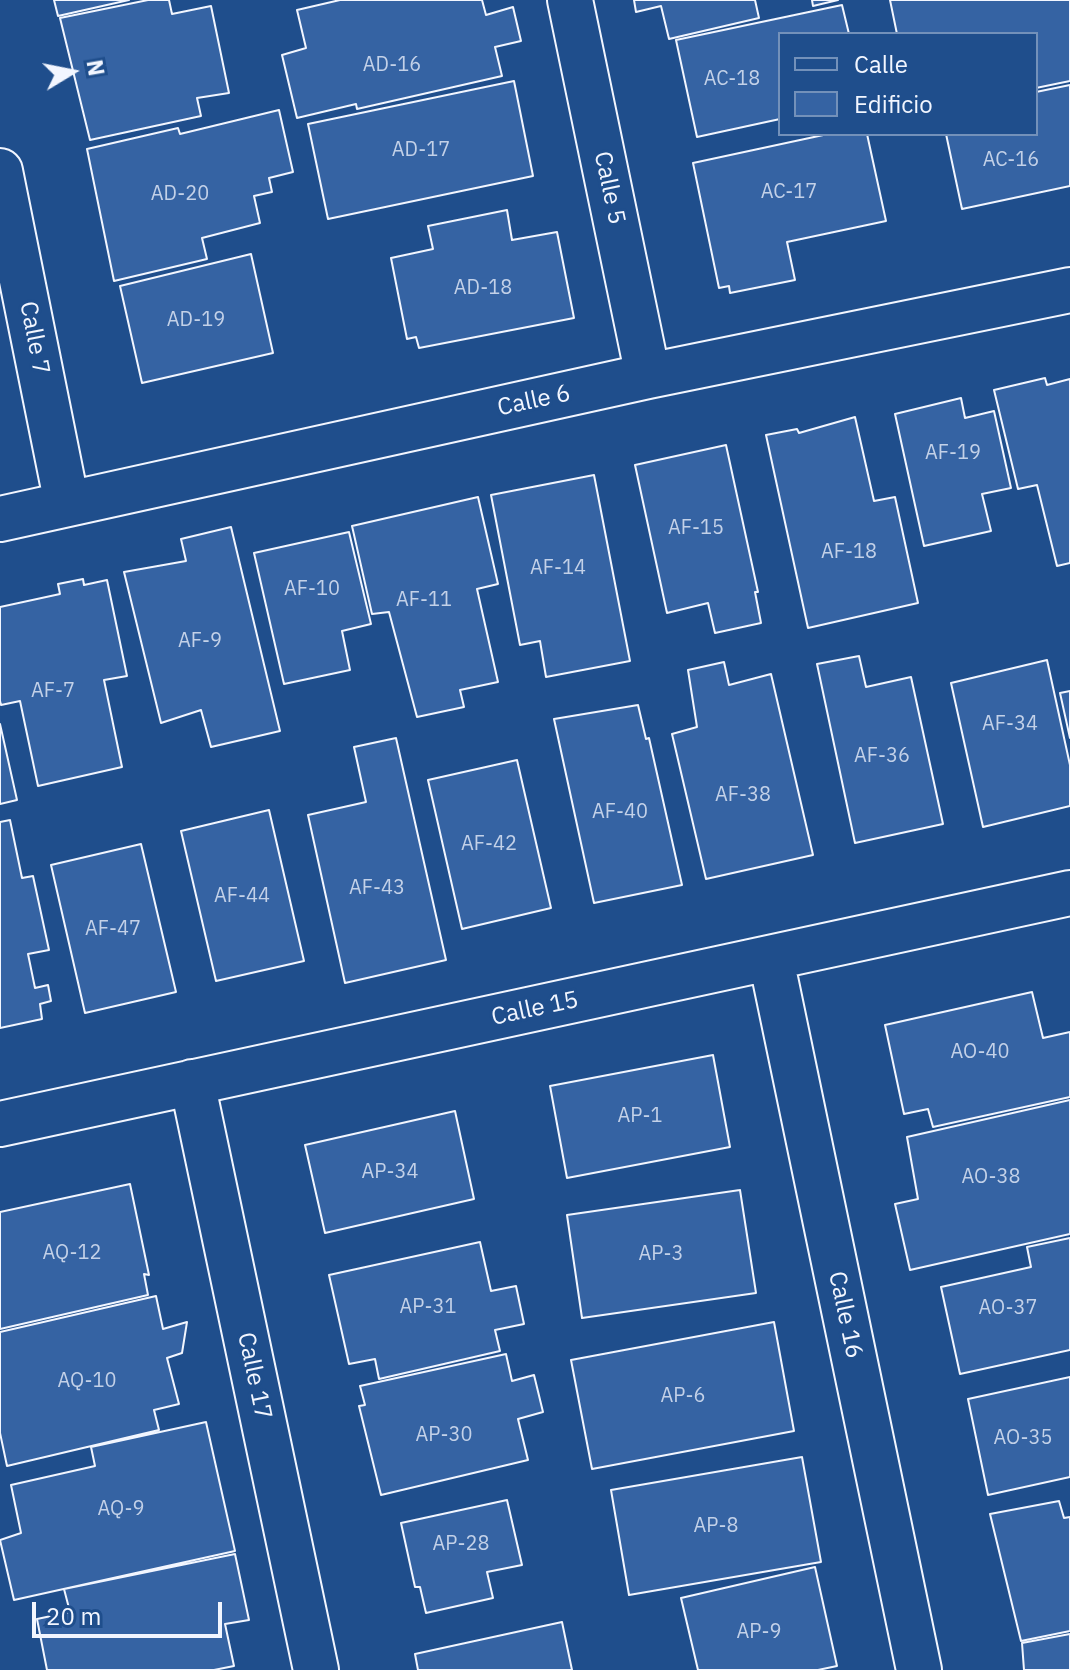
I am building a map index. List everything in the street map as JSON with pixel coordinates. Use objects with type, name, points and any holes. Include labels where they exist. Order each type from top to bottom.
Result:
[{"type":"street","name":"Calle 5","points":[[570,0],[648,376]]},
{"type":"street","name":"Calle 7","points":[[0,171],[67,504]]},
{"type":"street","name":"Calle 6","points":[[0,519],[648,376],[1070,290]]},
{"type":"street","name":"Calle 15","points":[[0,1124],[1070,893]]},
{"type":"street","name":"Calle 16","points":[[771,959],[919,1670]]},
{"type":"street","name":"Calle 17","points":[[192,1082],[316,1670]]},
{"type":"building","points":[[54,0],[129,0],[58,16]]},
{"type":"building","points":[[148,0],[169,0],[172,14],[211,6],[229,93],[197,98],[201,116],[90,140],[60,18]]},
{"type":"building","points":[[340,0],[482,0],[486,15],[513,7],[521,41],[495,47],[502,76],[357,109],[356,104],[297,118],[282,55],[306,48],[297,10]]},
{"type":"building","points":[[634,0],[755,0],[759,18],[669,39],[661,6],[636,12]]},
{"type":"building","points":[[812,0],[838,0],[813,6]]},
{"type":"building","points":[[890,0],[1070,0],[1070,81],[1038,88],[1038,32],[897,32]]},
{"type":"building","points":[[842,5],[849,32],[778,32],[778,119],[697,137],[676,40]]},
{"type":"building","points":[[514,81],[533,176],[328,219],[308,124]]},
{"type":"building","points":[[1070,85],[1070,186],[962,209],[946,136],[1038,136],[1038,92]]},
{"type":"building","points":[[279,110],[293,172],[269,178],[272,192],[254,196],[260,223],[202,238],[207,259],[114,281],[87,149],[178,128],[180,134]]},
{"type":"building","points":[[819,136],[867,136],[886,221],[787,242],[795,280],[730,293],[729,286],[719,288],[693,163]]},
{"type":"building","points":[[507,210],[512,240],[557,232],[574,318],[419,348],[416,337],[407,339],[391,258],[433,249],[428,226]]},
{"type":"building","points":[[251,254],[273,353],[142,383],[120,286]]},
{"type":"building","points":[[1045,378],[1047,385],[1070,379],[1070,563],[1057,566],[1037,485],[1018,489],[994,390]]},
{"type":"building","points":[[961,398],[965,418],[994,411],[1011,488],[982,494],[991,531],[924,546],[895,414]]},
{"type":"building","points":[[855,417],[874,501],[895,497],[918,603],[808,628],[766,435],[797,429],[799,433]]},
{"type":"building","points":[[726,445],[758,592],[755,592],[761,623],[715,633],[708,603],[667,613],[635,465]]},
{"type":"building","points":[[594,475],[630,661],[546,677],[540,641],[520,645],[491,495]]},
{"type":"building","points":[[478,497],[498,584],[477,589],[498,682],[460,690],[464,707],[417,717],[389,612],[372,614],[352,526]]},
{"type":"building","points":[[231,527],[280,731],[211,747],[201,710],[161,723],[124,572],[186,561],[181,539]]},
{"type":"building","points":[[349,532],[371,624],[342,631],[350,670],[284,684],[254,553]]},
{"type":"building","points":[[83,579],[84,585],[107,580],[127,676],[104,680],[122,767],[38,786],[20,701],[1,705],[0,701],[0,607],[60,594],[58,584]]},
{"type":"building","points":[[859,656],[866,687],[911,677],[943,824],[855,843],[817,664]]},
{"type":"building","points":[[1047,660],[1070,765],[1070,806],[983,827],[951,683]]},
{"type":"building","points":[[724,662],[729,685],[771,674],[813,855],[706,879],[672,734],[697,727],[688,670]]},
{"type":"building","points":[[1070,691],[1070,738],[1060,693]]},
{"type":"building","points":[[638,705],[646,739],[649,738],[682,885],[594,903],[554,719]]},
{"type":"building","points":[[0,724],[17,800],[0,804]]},
{"type":"building","points":[[396,738],[446,960],[345,983],[308,815],[366,802],[354,747]]},
{"type":"building","points":[[517,760],[551,908],[462,929],[428,780]]},
{"type":"building","points":[[269,810],[304,961],[216,981],[181,831]]},
{"type":"building","points":[[10,820],[22,878],[33,876],[49,950],[28,954],[35,988],[48,985],[51,1001],[40,1004],[42,1019],[0,1028],[0,822]]},
{"type":"building","points":[[141,844],[176,992],[85,1013],[51,865]]},
{"type":"building","points":[[1032,992],[1043,1038],[1070,1032],[1070,1097],[933,1127],[928,1109],[904,1114],[885,1025]]},
{"type":"building","points":[[713,1055],[730,1147],[567,1178],[550,1086]]},
{"type":"building","points":[[1070,1100],[1070,1234],[910,1270],[895,1204],[918,1199],[907,1137]]},
{"type":"building","points":[[455,1111],[474,1199],[325,1233],[305,1145]]},
{"type":"building","points":[[130,1184],[149,1275],[144,1274],[148,1295],[0,1329],[0,1212]]},
{"type":"building","points":[[740,1190],[756,1293],[582,1318],[567,1215]]},
{"type":"building","points":[[1070,1238],[1070,1350],[960,1374],[941,1287],[1031,1267],[1027,1247]]},
{"type":"building","points":[[480,1242],[491,1291],[516,1286],[524,1324],[495,1330],[500,1351],[379,1379],[375,1359],[349,1364],[329,1275]]},
{"type":"building","points":[[156,1296],[163,1329],[187,1322],[182,1353],[167,1358],[179,1404],[154,1410],[159,1430],[7,1466],[0,1433],[0,1332]]},
{"type":"building","points":[[774,1322],[794,1431],[592,1469],[571,1360]]},
{"type":"building","points":[[506,1354],[512,1381],[534,1375],[543,1412],[518,1419],[528,1460],[381,1495],[359,1406],[365,1405],[360,1386]]},
{"type":"building","points":[[1070,1377],[1070,1477],[988,1495],[968,1399]]},
{"type":"building","points":[[206,1422],[235,1551],[14,1600],[0,1540],[21,1533],[11,1485],[95,1466],[91,1447]]},
{"type":"building","points":[[802,1457],[821,1562],[629,1595],[611,1490]]},
{"type":"building","points":[[507,1500],[522,1565],[487,1572],[493,1598],[426,1613],[420,1587],[415,1587],[401,1523]]},
{"type":"building","points":[[1059,1501],[1064,1518],[1070,1517],[1070,1631],[1021,1641],[990,1514]]},
{"type":"building","points":[[235,1554],[249,1620],[225,1624],[234,1666],[214,1670],[47,1670],[37,1619],[70,1612],[64,1589]]},
{"type":"building","points":[[815,1567],[837,1666],[818,1670],[698,1670],[681,1598]]},
{"type":"building","points":[[562,1622],[572,1670],[418,1670],[415,1654]]},
{"type":"building","points":[[1070,1634],[1070,1670],[1024,1670],[1022,1643]]}]
